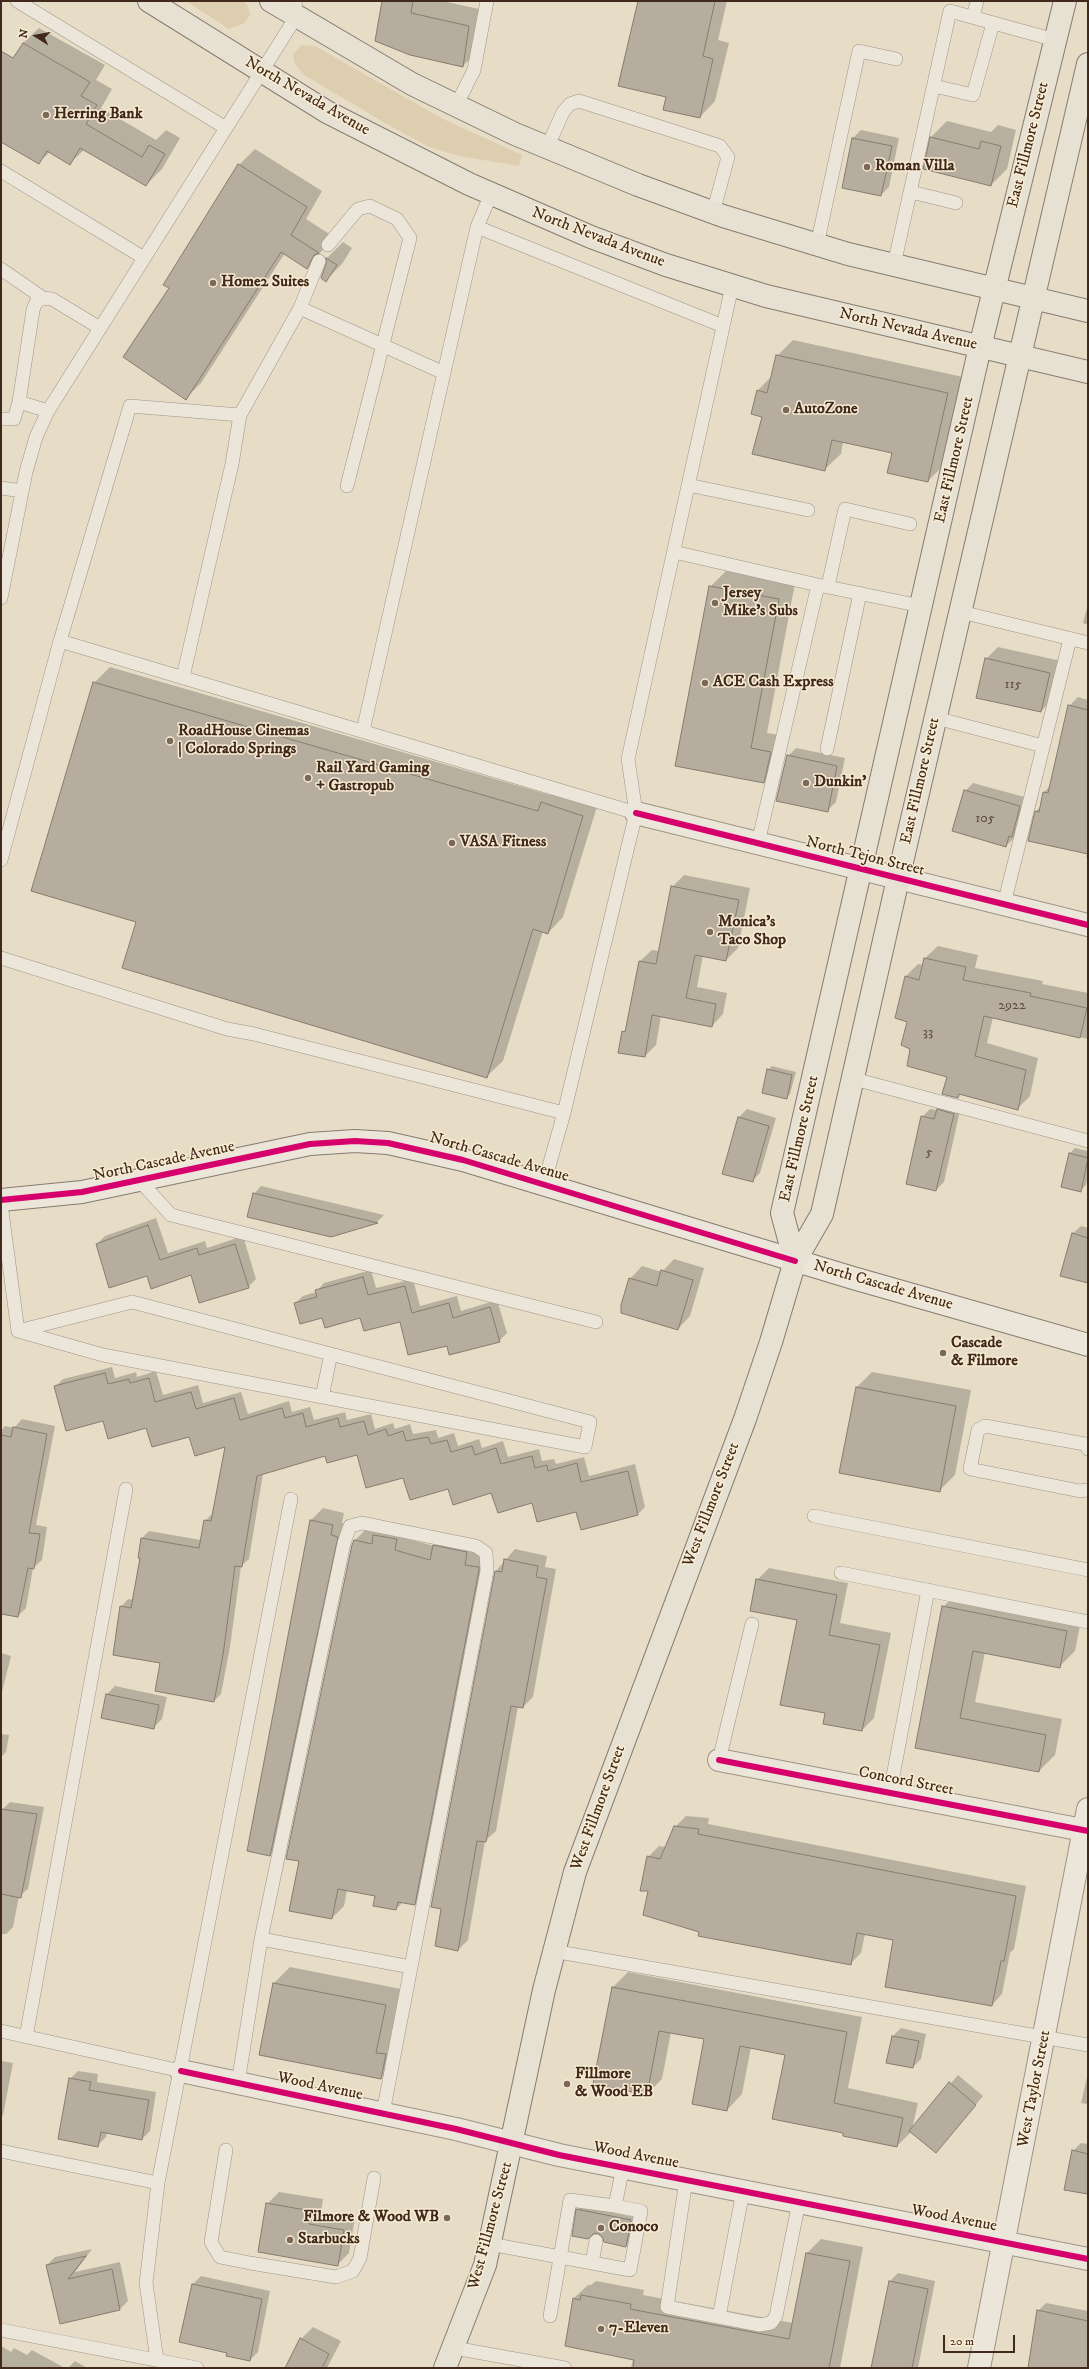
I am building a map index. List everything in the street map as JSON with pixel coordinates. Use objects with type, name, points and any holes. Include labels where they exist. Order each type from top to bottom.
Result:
[{"type":"main road","name":"North Nevada Avenue","points":[[149,1],[327,112],[491,194],[614,246],[732,286],[810,307],[1088,372]]},
{"type":"main road","points":[[271,1],[295,9],[412,84],[547,148],[619,178],[713,213],[817,245],[894,265],[1088,311]]},
{"type":"main road","name":"East Fillmore Street","points":[[794,1261],[782,1213],[980,347],[1064,1]]},
{"type":"main road","name":"East Fillmore Street","points":[[794,1261],[822,1214],[854,1079],[898,879],[1088,64]]},
{"type":"main road","name":"West Fillmore Street","points":[[445,2368],[454,2348],[485,2264],[553,1951],[575,1872],[595,1815],[747,1413],[771,1342],[794,1261]]},
{"type":"street","name":"North Tejon Street","points":[[636,813],[1088,925]]},
{"type":"street","name":"North Cascade Avenue","points":[[1,1200],[82,1192],[310,1144],[356,1141],[388,1143],[425,1150],[544,1184],[794,1261],[1088,1345]]},
{"type":"street","name":"Concord Street","points":[[719,1760],[1086,1831]]},
{"type":"street","name":"West Taylor Street","points":[[979,2368],[1086,1831],[1088,1809]]},
{"type":"street","name":"Wood Avenue","points":[[181,2071],[512,2142],[559,2155],[1088,2259]]},
{"type":"lane","points":[[17,1],[226,128]]},
{"type":"lane","points":[[456,106],[474,70],[487,1]]},
{"type":"lane","points":[[973,17],[977,1]]},
{"type":"lane","points":[[1,598],[22,491],[36,437],[48,411],[262,71],[295,9]]},
{"type":"lane","points":[[894,265],[950,11],[1055,40]]},
{"type":"lane","points":[[934,86],[973,95],[992,23]]},
{"type":"lane","points":[[817,245],[859,51],[896,59]]},
{"type":"lane","points":[[547,148],[563,112],[570,104],[580,101],[720,146],[728,157],[713,213]]},
{"type":"lane","points":[[1,171],[144,258]]},
{"type":"lane","points":[[911,192],[956,203]]},
{"type":"lane","points":[[363,731],[477,227],[491,194]]},
{"type":"lane","points":[[328,245],[358,209],[370,206],[397,219],[410,238],[346,486]]},
{"type":"lane","points":[[477,227],[723,326]]},
{"type":"lane","points":[[183,677],[232,464],[240,415],[300,308],[319,261]]},
{"type":"lane","points":[[1,269],[43,298],[52,299],[100,328]]},
{"type":"lane","points":[[544,1184],[564,1113],[636,813],[628,759],[732,286]]},
{"type":"lane","points":[[1,419],[14,419],[19,402],[33,310],[36,302],[43,298]]},
{"type":"lane","points":[[300,308],[444,373]]},
{"type":"lane","points":[[19,402],[48,411]]},
{"type":"lane","points":[[1,860],[36,723],[130,406],[240,415]]},
{"type":"lane","points":[[688,485],[808,510]]},
{"type":"lane","points":[[1,488],[22,491]]},
{"type":"lane","points":[[758,843],[823,586],[845,509],[910,524]]},
{"type":"lane","points":[[674,552],[823,586],[921,606]]},
{"type":"lane","points":[[827,749],[860,593]]},
{"type":"lane","points":[[961,612],[1088,643]]},
{"type":"lane","points":[[1004,904],[1070,638]]},
{"type":"lane","points":[[60,641],[636,813]]},
{"type":"lane","points":[[936,718],[1043,746]]},
{"type":"lane","points":[[1,958],[228,1029],[261,1036],[564,1113]]},
{"type":"lane","points":[[854,1079],[1088,1141]]},
{"type":"lane","points":[[140,1181],[171,1215],[596,1322]]},
{"type":"lane","points":[[1,1204],[18,1331]]},
{"type":"lane","points":[[132,1302],[590,1422],[585,1447],[102,1355],[18,1331],[132,1302]]},
{"type":"lane","points":[[322,1397],[331,1354]]},
{"type":"lane","points":[[1088,1449],[1085,1444],[985,1426],[978,1430],[970,1469],[1080,1491],[1088,1490]]},
{"type":"lane","points":[[26,2037],[126,1489]]},
{"type":"lane","points":[[157,2360],[146,2283],[158,2183],[291,1499]]},
{"type":"lane","points":[[814,1516],[1088,1570]]},
{"type":"lane","points":[[238,2083],[261,1939],[344,1543],[350,1526],[362,1522],[476,1546],[486,1553],[487,1571],[383,2114]]},
{"type":"lane","points":[[841,1573],[1088,1622]]},
{"type":"lane","points":[[890,1792],[928,1590]]},
{"type":"lane","points":[[719,1760],[752,1624]]},
{"type":"lane","points":[[261,1939],[411,1967]]},
{"type":"lane","points":[[553,1951],[1044,2036],[1088,2045]]},
{"type":"lane","points":[[1,2031],[181,2071]]},
{"type":"lane","points":[[1,2150],[158,2183]]},
{"type":"lane","points":[[226,2150],[211,2242],[220,2257],[250,2263],[336,2277],[353,2271],[360,2258],[374,2178]]},
{"type":"lane","points":[[606,2208],[623,2167]]},
{"type":"lane","points":[[686,2180],[667,2307],[760,2325],[771,2323],[776,2316],[799,2202]]},
{"type":"lane","points":[[719,2317],[744,2191]]},
{"type":"lane","points":[[490,2244],[560,2257],[592,2263],[630,2270],[641,2211],[606,2208],[570,2200],[560,2257],[550,2316]]},
{"type":"lane","points":[[592,2263],[596,2241]]},
{"type":"lane","points":[[1,2330],[197,2368]]},
{"type":"lane","points":[[454,2348],[565,2368]]},
{"type":"shaded area","points":[[186,1],[242,1],[247,4],[250,14],[245,23],[229,29]]},
{"type":"shaded area","points":[[301,45],[315,46],[443,119],[522,155],[519,166],[459,156],[429,147],[387,124],[304,75],[295,64],[293,55]]},
{"type":"building","points":[[382,1],[413,1],[411,13],[469,26],[463,67],[410,55],[375,41]]},
{"type":"building","points":[[638,1],[715,1],[703,56],[713,59],[700,118],[663,110],[666,97],[618,86]]},
{"type":"building","name":"Herring Bank","points":[[23,43],[90,82],[81,96],[97,105],[86,124],[142,157],[149,145],[165,154],[146,186],[80,148],[70,165],[47,151],[39,164],[1,142],[1,51],[13,58]]},
{"type":"building","points":[[930,137],[979,149],[981,141],[1001,146],[991,186],[923,169]]},
{"type":"building","name":"Roman Villa","points":[[852,138],[892,146],[881,196],[842,188]]},
{"type":"building","name":"Home2 Suites","points":[[238,164],[307,207],[291,235],[319,253],[314,255],[307,269],[281,252],[186,400],[123,357],[169,288],[163,285]]},
{"type":"building","points":[[326,258],[337,265],[326,282],[321,278],[326,264]]},
{"type":"building","points":[[776,355],[948,393],[928,482],[887,473],[892,453],[832,440],[825,471],[752,454],[762,417],[751,414],[757,390],[767,393]]},
{"type":"building","points":[[709,586],[779,599],[751,748],[771,752],[764,783],[675,766]]},
{"type":"building","points":[[985,658],[1050,673],[1041,712],[976,698]]},
{"type":"building","points":[[93,682],[538,811],[541,802],[583,816],[548,934],[533,929],[487,1078],[122,968],[136,922],[31,891]]},
{"type":"building","points":[[1068,705],[1088,710],[1088,854],[1028,841],[1035,811],[1039,812],[1043,792],[1048,793]]},
{"type":"building","name":"Dunkin'","points":[[787,755],[837,766],[828,812],[776,801]]},
{"type":"building","points":[[964,790],[1020,806],[1012,837],[1009,836],[1006,847],[952,831]]},
{"type":"building","points":[[671,886],[739,900],[726,961],[695,955],[686,998],[716,1004],[712,1027],[652,1015],[645,1057],[618,1053],[622,1031],[625,1032],[639,961],[656,964]]},
{"type":"building","points":[[924,958],[966,967],[963,980],[1031,993],[1030,996],[1087,1008],[1080,1038],[984,1016],[975,1056],[1026,1070],[1018,1110],[959,1094],[958,1098],[942,1094],[947,1077],[907,1066],[910,1049],[901,1045],[907,1022],[895,1018],[905,976],[919,980]]},
{"type":"building","points":[[767,1069],[792,1075],[787,1099],[762,1093]]},
{"type":"building","points":[[937,1109],[954,1114],[936,1191],[906,1184],[921,1116],[934,1119]]},
{"type":"building","points":[[738,1117],[769,1126],[753,1182],[722,1174]]},
{"type":"building","points":[[1069,1153],[1088,1158],[1081,1192],[1061,1187]]},
{"type":"building","points":[[253,1193],[378,1223],[331,1237],[247,1217]]},
{"type":"building","points":[[148,1225],[160,1260],[197,1248],[199,1255],[235,1244],[249,1288],[199,1303],[191,1275],[151,1289],[147,1276],[109,1288],[96,1244]]},
{"type":"building","points":[[1072,1233],[1088,1238],[1088,1283],[1060,1276]]},
{"type":"building","points":[[661,1270],[693,1280],[678,1330],[621,1313],[621,1305],[629,1278],[657,1286]]},
{"type":"building","points":[[363,1277],[368,1295],[405,1286],[412,1313],[449,1303],[453,1318],[490,1307],[500,1342],[449,1355],[447,1346],[408,1355],[400,1322],[364,1331],[360,1318],[325,1328],[322,1318],[300,1324],[294,1303],[317,1297],[315,1290]]},
{"type":"building","points":[[105,1373],[108,1384],[129,1379],[130,1383],[149,1378],[155,1402],[191,1392],[196,1409],[234,1398],[240,1420],[282,1408],[285,1418],[303,1413],[306,1427],[338,1418],[340,1427],[364,1421],[368,1435],[386,1429],[388,1436],[403,1431],[406,1441],[428,1437],[431,1444],[447,1440],[451,1452],[472,1446],[475,1455],[496,1448],[501,1464],[532,1456],[535,1468],[547,1465],[548,1471],[577,1463],[581,1482],[628,1471],[638,1515],[581,1530],[576,1512],[537,1522],[532,1503],[498,1513],[491,1493],[453,1505],[448,1489],[410,1500],[403,1478],[366,1488],[357,1455],[327,1463],[325,1456],[257,1476],[242,1567],[235,1566],[223,1655],[214,1702],[155,1691],[160,1663],[113,1655],[120,1606],[131,1608],[140,1558],[138,1558],[141,1538],[199,1548],[204,1520],[211,1521],[225,1447],[195,1456],[189,1437],[152,1447],[146,1428],[108,1439],[103,1421],[66,1431],[54,1386]]},
{"type":"building","points":[[856,1387],[956,1406],[940,1492],[839,1473]]},
{"type":"building","points":[[13,1427],[47,1434],[29,1533],[40,1534],[34,1569],[28,1568],[18,1617],[1,1614],[1,1435],[11,1437]]},
{"type":"building","points":[[310,1520],[333,1525],[331,1535],[338,1537],[270,1856],[247,1851]]},
{"type":"building","points":[[373,1535],[397,1539],[395,1550],[430,1560],[433,1545],[467,1552],[465,1565],[479,1567],[479,1570],[415,1905],[398,1902],[396,1910],[373,1906],[375,1896],[338,1889],[332,1919],[289,1911],[299,1861],[286,1859],[352,1545],[354,1540],[372,1544]]},
{"type":"building","points":[[504,1559],[538,1566],[536,1577],[547,1579],[523,1708],[511,1706],[486,1842],[477,1841],[458,1951],[435,1946],[441,1909],[431,1907],[495,1571],[502,1572]]},
{"type":"building","points":[[756,1579],[837,1595],[829,1635],[880,1645],[862,1731],[823,1724],[825,1713],[780,1705],[797,1620],[750,1611]]},
{"type":"building","points":[[942,1606],[1067,1631],[1060,1668],[973,1651],[960,1718],[1046,1735],[1039,1772],[915,1748]]},
{"type":"building","points":[[106,1694],[159,1705],[154,1729],[101,1718]]},
{"type":"building","points":[[1,1809],[37,1814],[21,1898],[1,1894]]},
{"type":"building","points":[[674,1826],[699,1829],[698,1834],[1016,1896],[1004,1961],[1001,1961],[992,2006],[885,1987],[893,1940],[857,1933],[851,1965],[698,1936],[699,1932],[643,1915],[648,1891],[640,1891],[647,1856],[660,1859]]},
{"type":"building","points":[[273,1983],[386,2005],[376,2053],[386,2054],[381,2079],[259,2055]]},
{"type":"building","points":[[612,1987],[847,2032],[834,2103],[903,2118],[897,2147],[843,2136],[843,2133],[772,2119],[785,2055],[740,2046],[727,2111],[692,2104],[704,2039],[659,2031],[647,2095],[593,2084]]},
{"type":"building","points":[[892,2036],[919,2041],[913,2068],[886,2063]]},
{"type":"building","points":[[69,2078],[91,2082],[89,2090],[149,2100],[142,2140],[101,2132],[98,2147],[58,2139]]},
{"type":"building","points":[[949,2082],[976,2105],[936,2153],[909,2131]]},
{"type":"building","points":[[1072,2150],[1088,2154],[1088,2194],[1064,2190]]},
{"type":"building","points":[[266,2203],[311,2211],[309,2224],[344,2230],[338,2266],[258,2252]]},
{"type":"building","name":"Conoco","points":[[576,2209],[631,2220],[626,2247],[604,2242],[603,2238],[598,2233],[593,2234],[588,2239],[572,2236]]},
{"type":"building","points":[[806,2253],[850,2261],[829,2368],[633,2368],[634,2360],[565,2346],[573,2298],[580,2300],[581,2295],[631,2304],[630,2309],[789,2339]]},
{"type":"building","points":[[86,2256],[68,2279],[112,2269],[120,2310],[60,2324],[46,2265]]},
{"type":"building","points":[[889,2281],[928,2289],[912,2368],[871,2368]]},
{"type":"building","points":[[192,2284],[262,2299],[250,2361],[226,2356],[227,2353],[179,2342]]},
{"type":"building","points":[[1037,2310],[1088,2321],[1088,2368],[1028,2368]]},
{"type":"building","points":[[300,2338],[329,2354],[322,2368],[285,2368]]},
{"type":"cycle path","points":[[636,813],[1088,925]]},
{"type":"cycle path","points":[[1,1200],[82,1192],[310,1144],[355,1141],[388,1143],[463,1160],[795,1261]]},
{"type":"cycle path","points":[[719,1760],[1088,1831]]},
{"type":"cycle path","points":[[181,2071],[456,2129],[559,2155],[1088,2259]]},
{"type":"place","name":"Herring Bank","points":[[46,115]]},
{"type":"place","name":"Roman Villa","points":[[867,167]]},
{"type":"place","name":"Home2 Suites","points":[[213,283]]},
{"type":"place","name":"AutoZone","points":[[786,410]]},
{"type":"place","name":"Jersey Mike's Subs","points":[[715,603]]},
{"type":"place","name":"ACE Cash Express","points":[[705,683]]},
{"type":"place","name":"RoadHouse Cinemas | Colorado Springs","points":[[170,741]]},
{"type":"place","name":"Rail Yard Gaming + Gastropub","points":[[308,778]]},
{"type":"place","name":"Dunkin'","points":[[806,783]]},
{"type":"place","name":"VASA Fitness","points":[[452,843]]},
{"type":"place","name":"Monica's Taco Shop","points":[[710,932]]},
{"type":"place","name":"Cascade & Filmore","points":[[943,1353]]},
{"type":"place","name":"Fillmore & Wood EB","points":[[567,2084]]},
{"type":"place","name":"Filmore & Wood WB","points":[[447,2218]]},
{"type":"place","name":"Conoco","points":[[601,2228]]},
{"type":"place","name":"Starbucks","points":[[290,2240]]},
{"type":"place","name":"7-Eleven","points":[[601,2329]]}]
